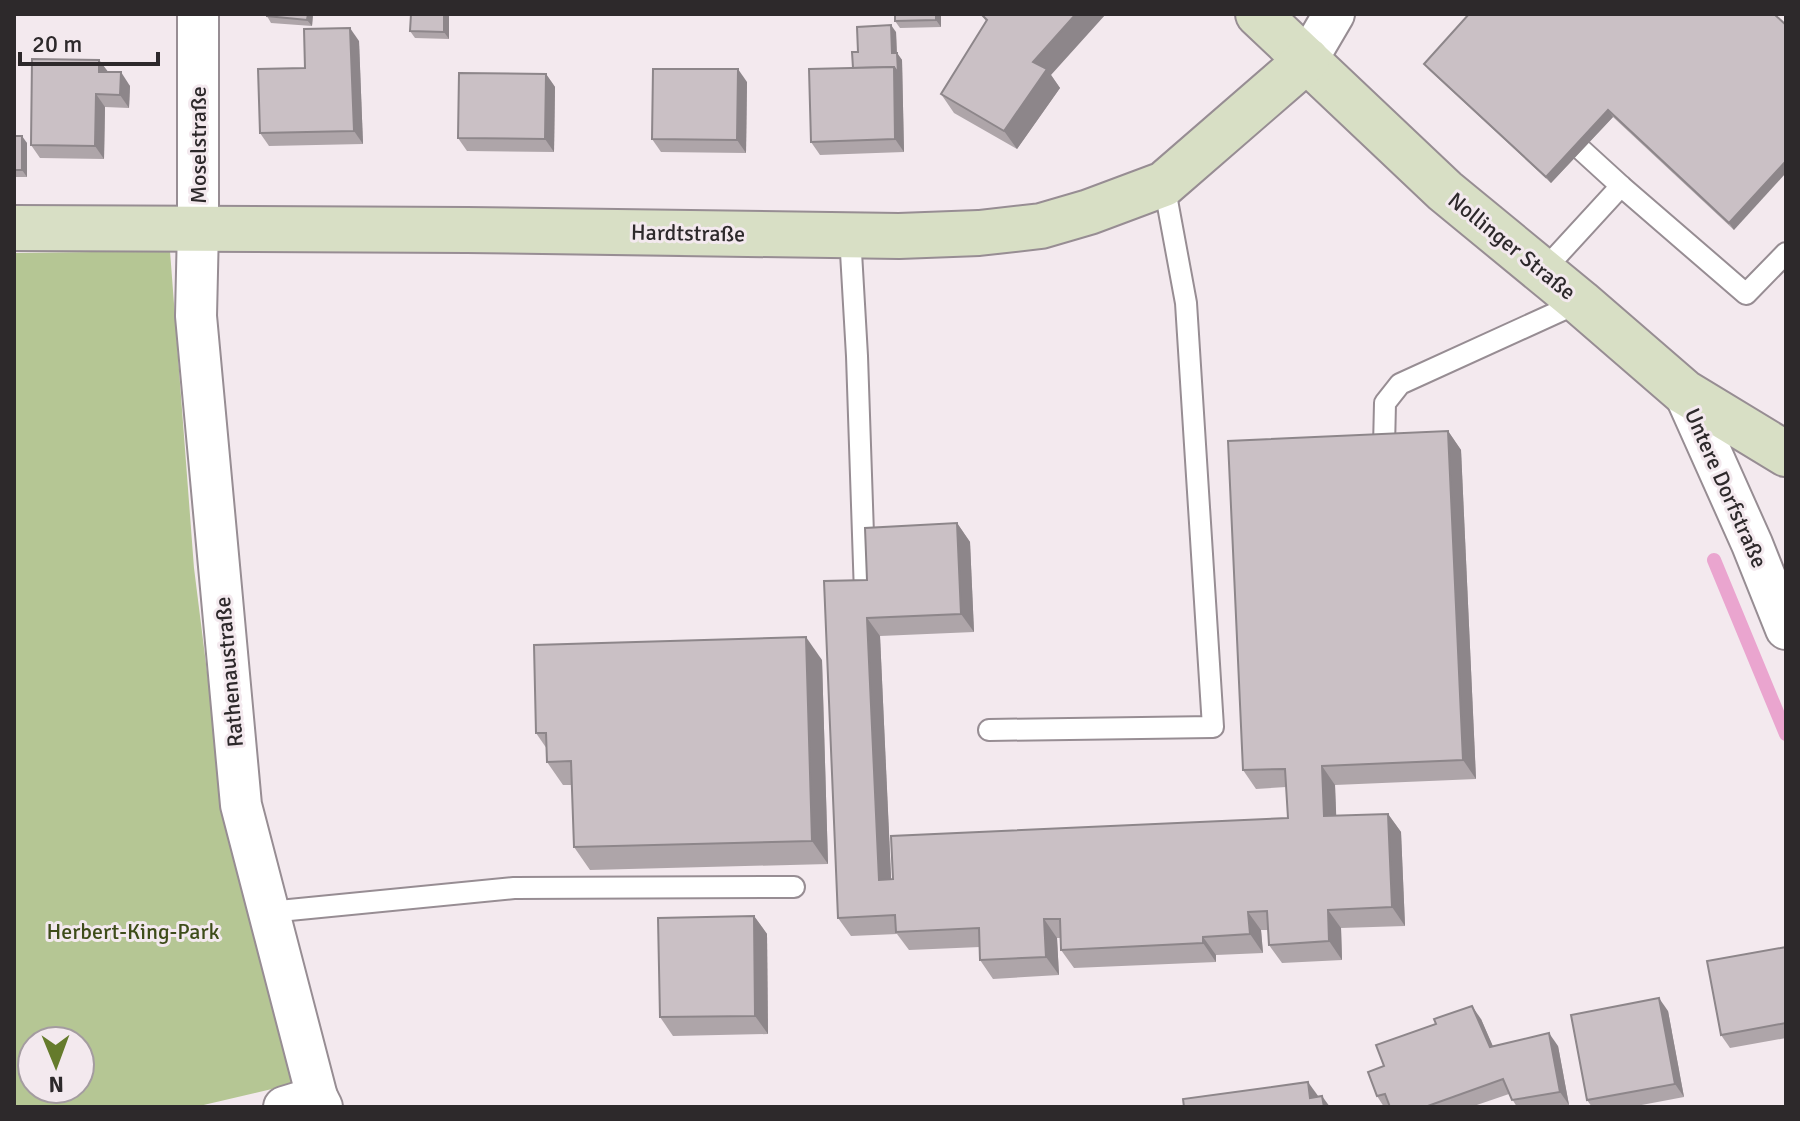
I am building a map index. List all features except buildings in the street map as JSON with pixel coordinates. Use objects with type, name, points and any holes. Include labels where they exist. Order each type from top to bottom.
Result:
[{"type":"street","name":"Moselstraße","points":[[198,14],[198,228]]},
{"type":"street","name":"Nollinger Straße","points":[[1258,14],[1445,191],[1684,392],[1786,454]]},
{"type":"street","points":[[1307,60],[1334,14]]},
{"type":"street","name":"Hardtstraße","points":[[14,228],[899,236],[979,233],[1041,226],[1164,184],[1307,60]]},
{"type":"street","name":"Rathenaustraße","points":[[198,228],[196,316],[241,805],[269,912],[308,1104]]},
{"type":"street","name":"Untere Dorfstraße","points":[[1684,392],[1786,629]]},
{"type":"lane","points":[[1550,121],[1746,294],[1786,253]]},
{"type":"lane","points":[[989,730],[1213,727],[1186,303],[1164,184]]},
{"type":"lane","points":[[1543,271],[1621,186]]},
{"type":"lane","points":[[850,235],[865,594]]},
{"type":"lane","points":[[1384,447],[1385,403],[1400,384],[1580,302]]},
{"type":"lane","points":[[269,912],[514,888],[794,887]]},
{"type":"green space","name":"Herbert-King-Park","points":[[170,251],[194,568],[224,808],[293,1084],[195,1107],[14,1107],[14,253]]},
{"type":"waterway","points":[[1714,560],[1786,734]]}]
